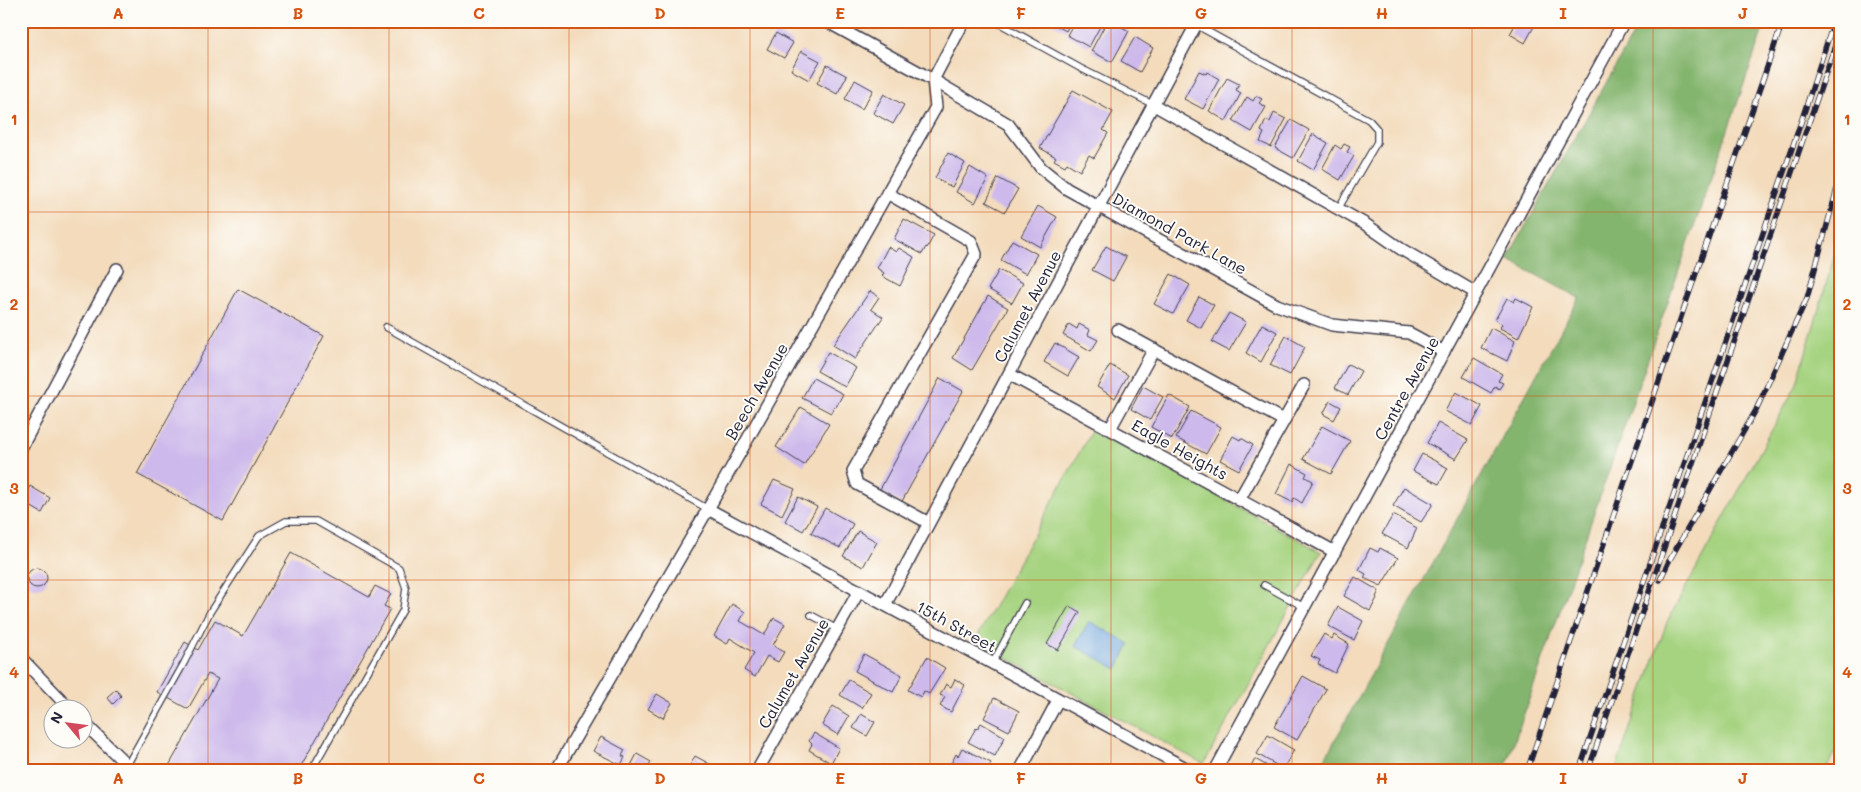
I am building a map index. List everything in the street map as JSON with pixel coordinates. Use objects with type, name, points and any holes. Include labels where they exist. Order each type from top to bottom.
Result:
[{"type":"street","name":"Diamond Park Lane","points":[[826,21],[1008,124],[1041,168],[1067,189],[1277,304],[1332,325],[1409,333],[1444,352]]},
{"type":"street","points":[[933,80],[964,21]]},
{"type":"street","name":"Centre Avenue","points":[[1215,771],[1624,21]]},
{"type":"street","name":"Calumet Avenue","points":[[885,605],[1154,105],[1194,22]]},
{"type":"street","name":"Beech Avenue","points":[[556,771],[708,509],[936,107],[933,80]]},
{"type":"street","points":[[1154,105],[1366,224],[1431,268],[1476,293]]},
{"type":"street","points":[[887,193],[971,241],[976,254],[852,471],[858,484],[929,523]]},
{"type":"street","points":[[21,448],[117,270]]},
{"type":"street","points":[[1118,330],[1284,420]]},
{"type":"street","points":[[1110,429],[1154,350]]},
{"type":"street","name":"Eagle Heights","points":[[1009,374],[1334,552]]},
{"type":"street","points":[[1239,500],[1304,385]]},
{"type":"street","name":"15th Street","points":[[708,509],[1191,771]]},
{"type":"street","name":"Calumet Avenue","points":[[756,771],[859,591]]},
{"type":"street","points":[[21,658],[61,700]]},
{"type":"street","points":[[1020,771],[1058,700]]},
{"type":"street","points":[[92,731],[127,768]]},
{"type":"lane","points":[[995,21],[1080,68],[1154,105]]},
{"type":"lane","points":[[1194,22],[1369,120],[1377,129],[1377,142],[1338,209]]},
{"type":"lane","points":[[386,327],[708,509]]},
{"type":"lane","points":[[127,768],[210,612],[259,536],[286,521],[316,521],[399,568],[406,588],[402,610],[311,771]]},
{"type":"lane","points":[[1264,584],[1304,607]]},
{"type":"lane","points":[[992,664],[1025,603]]},
{"type":"lane","points":[[811,615],[837,629]]},
{"type":"green space","points":[[1641,21],[1766,21],[1504,771],[1318,771],[1579,298],[1507,259]]},
{"type":"green space","points":[[1840,237],[1840,745],[1825,771],[1615,771],[1667,622],[1796,386]]},
{"type":"green space","points":[[1093,428],[1321,552],[1204,764],[975,641]]},
{"type":"water","points":[[1089,621],[1130,644],[1117,669],[1075,646]]},
{"type":"building","points":[[1048,21],[1071,21],[1066,31]]},
{"type":"building","points":[[1075,21],[1103,21],[1089,47],[1067,35]]},
{"type":"building","points":[[1107,21],[1111,21],[1129,31],[1112,62],[1091,51]]},
{"type":"building","points":[[1517,21],[1537,21],[1525,43],[1510,34]]},
{"type":"building","points":[[776,33],[793,43],[784,58],[767,49]]},
{"type":"building","points":[[1135,37],[1153,48],[1140,72],[1121,61]]},
{"type":"building","points":[[801,51],[820,61],[809,80],[791,70]]},
{"type":"building","points":[[827,65],[847,76],[837,94],[817,83]]},
{"type":"building","points":[[1199,71],[1206,74],[1207,72],[1219,79],[1203,109],[1184,99]]},
{"type":"building","points":[[1227,78],[1239,84],[1236,90],[1241,93],[1226,121],[1209,111]]},
{"type":"building","points":[[855,80],[873,90],[862,109],[845,99]]},
{"type":"building","points":[[1073,90],[1113,112],[1103,130],[1108,133],[1094,158],[1089,155],[1080,171],[1067,163],[1065,166],[1054,160],[1056,157],[1040,148]]},
{"type":"building","points":[[884,94],[904,105],[893,124],[873,113]]},
{"type":"building","points":[[1256,96],[1262,99],[1259,103],[1266,107],[1252,132],[1233,121],[1247,97],[1253,101]]},
{"type":"building","points":[[1274,113],[1286,119],[1271,147],[1260,142],[1264,133],[1261,131],[1266,120],[1270,122]]},
{"type":"building","points":[[1291,120],[1309,130],[1293,158],[1275,148]]},
{"type":"building","points":[[1313,134],[1328,143],[1313,170],[1298,161]]},
{"type":"building","points":[[1344,144],[1350,147],[1347,152],[1354,156],[1340,180],[1322,169],[1335,145],[1341,149]]},
{"type":"building","points":[[948,153],[965,163],[952,187],[935,178]]},
{"type":"building","points":[[970,167],[988,178],[975,203],[956,192]]},
{"type":"building","points":[[998,178],[1018,189],[1005,212],[986,202]]},
{"type":"building","points":[[1038,206],[1057,217],[1040,247],[1021,236]]},
{"type":"building","points":[[904,219],[934,235],[922,254],[894,239]]},
{"type":"building","points":[[1012,240],[1037,254],[1026,274],[1001,260]]},
{"type":"building","points":[[1106,246],[1126,257],[1113,281],[1092,270]]},
{"type":"building","points":[[888,247],[896,252],[899,248],[914,257],[900,286],[882,276],[884,273],[877,268]]},
{"type":"building","points":[[999,270],[1023,283],[1012,303],[988,289]]},
{"type":"building","points":[[1171,274],[1190,285],[1173,314],[1154,304]]},
{"type":"building","points":[[238,289],[324,336],[223,521],[137,474]]},
{"type":"building","points":[[870,291],[879,297],[871,309],[883,317],[855,359],[833,345]]},
{"type":"building","points":[[988,296],[1008,308],[972,370],[953,358]]},
{"type":"building","points":[[1199,297],[1214,305],[1201,328],[1186,320]]},
{"type":"building","points":[[1507,298],[1514,302],[1516,298],[1533,307],[1518,338],[1500,328],[1502,324],[1495,320]]},
{"type":"building","points":[[1229,313],[1246,322],[1229,351],[1212,342]]},
{"type":"building","points":[[1069,324],[1077,329],[1079,324],[1090,330],[1088,335],[1098,340],[1091,351],[1063,335]]},
{"type":"building","points":[[1262,324],[1277,332],[1261,362],[1246,353]]},
{"type":"building","points":[[1491,328],[1515,341],[1507,361],[1481,348]]},
{"type":"building","points":[[1286,336],[1305,347],[1290,375],[1270,365]]},
{"type":"building","points":[[1055,343],[1079,357],[1068,376],[1044,362]]},
{"type":"building","points":[[828,352],[856,368],[845,387],[817,371]]},
{"type":"building","points":[[1474,358],[1502,374],[1498,381],[1503,383],[1499,389],[1495,386],[1491,393],[1463,377]]},
{"type":"building","points":[[1348,364],[1361,371],[1348,395],[1335,388]]},
{"type":"building","points":[[1110,365],[1128,375],[1115,398],[1097,387]]},
{"type":"building","points":[[813,378],[843,394],[831,413],[802,398]]},
{"type":"building","points":[[940,378],[963,391],[901,503],[879,491]]},
{"type":"building","points":[[1143,386],[1163,397],[1150,420],[1131,409]]},
{"type":"building","points":[[1456,392],[1482,406],[1472,425],[1445,411]]},
{"type":"building","points":[[1169,395],[1190,407],[1172,439],[1151,427]]},
{"type":"building","points":[[1330,401],[1341,407],[1334,420],[1323,414]]},
{"type":"building","points":[[801,407],[829,424],[804,465],[776,447]]},
{"type":"building","points":[[1191,411],[1221,427],[1206,454],[1176,438]]},
{"type":"building","points":[[1438,423],[1468,440],[1456,459],[1427,443]]},
{"type":"building","points":[[1322,426],[1350,441],[1331,474],[1303,459]]},
{"type":"building","points":[[1233,436],[1253,445],[1239,470],[1220,460]]},
{"type":"building","points":[[1422,454],[1448,468],[1439,484],[1413,471]]},
{"type":"building","points":[[1291,464],[1307,473],[1305,477],[1313,481],[1302,503],[1294,498],[1292,502],[1276,494]]},
{"type":"building","points":[[774,480],[795,489],[782,515],[761,504]]},
{"type":"building","points":[[30,486],[50,498],[42,513],[21,501]]},
{"type":"building","points":[[1404,487],[1433,504],[1421,522],[1393,506]]},
{"type":"building","points":[[798,497],[817,507],[803,531],[785,521]]},
{"type":"building","points":[[825,508],[853,524],[840,548],[811,533]]},
{"type":"building","points":[[1393,515],[1417,528],[1408,548],[1382,534]]},
{"type":"building","points":[[858,531],[877,542],[863,567],[843,556]]},
{"type":"building","points":[[1370,548],[1378,552],[1380,548],[1398,558],[1381,586],[1364,578],[1366,574],[1359,570]]},
{"type":"building","points":[[291,553],[369,597],[375,586],[391,594],[384,606],[390,609],[298,771],[166,771],[218,679],[208,674],[188,709],[157,692],[185,642],[198,650],[215,620],[243,636]]},
{"type":"building","points":[[37,568],[44,571],[47,578],[44,585],[37,588],[30,585],[27,578],[30,571]]},
{"type":"building","points":[[1355,577],[1379,591],[1370,611],[1344,596]]},
{"type":"building","points":[[732,604],[745,612],[740,621],[764,635],[774,618],[785,624],[773,645],[784,652],[778,662],[767,656],[755,677],[744,670],[754,653],[730,638],[727,644],[714,636]]},
{"type":"building","points":[[1069,606],[1080,612],[1058,650],[1047,644]]},
{"type":"building","points":[[1338,607],[1363,621],[1354,640],[1328,626]]},
{"type":"building","points":[[1324,634],[1332,639],[1334,635],[1349,644],[1335,673],[1318,664],[1320,660],[1311,656]]},
{"type":"building","points":[[864,654],[902,675],[893,692],[855,671]]},
{"type":"building","points":[[927,657],[945,668],[929,694],[924,691],[921,697],[908,690]]},
{"type":"building","points":[[1303,676],[1326,689],[1297,740],[1274,727]]},
{"type":"building","points":[[955,679],[965,685],[951,712],[940,706],[945,697],[940,695],[946,684],[951,687]]},
{"type":"building","points":[[849,680],[871,693],[862,708],[840,695]]},
{"type":"building","points":[[116,689],[121,696],[113,704],[107,697]]},
{"type":"building","points":[[657,694],[672,703],[663,718],[648,709]]},
{"type":"building","points":[[994,698],[1019,711],[1009,731],[984,718]]},
{"type":"building","points":[[833,706],[849,716],[838,735],[822,725]]},
{"type":"building","points":[[861,714],[875,722],[867,736],[853,728]]},
{"type":"building","points":[[981,723],[1005,737],[995,756],[968,742]]},
{"type":"building","points":[[814,733],[839,748],[831,763],[809,750],[812,744],[809,741]]},
{"type":"building","points":[[1268,735],[1294,750],[1283,769],[1257,754]]},
{"type":"building","points":[[601,737],[625,750],[622,756],[625,757],[621,765],[593,751]]},
{"type":"building","points":[[962,748],[991,763],[987,771],[958,771],[950,766],[956,754],[958,756]]},
{"type":"building","points":[[637,754],[651,762],[647,771],[628,771]]},
{"type":"building","points":[[695,756],[717,768],[716,771],[688,769]]},
{"type":"building","points":[[1255,759],[1276,771],[1249,771]]},
{"type":"railway","points":[[1527,771],[1783,21]]},
{"type":"railway","points":[[1579,771],[1834,21]]},
{"type":"railway","points":[[1588,771],[1840,31]]},
{"type":"railway","points":[[1660,580],[1669,561],[1756,410],[1807,298],[1840,178]]}]
